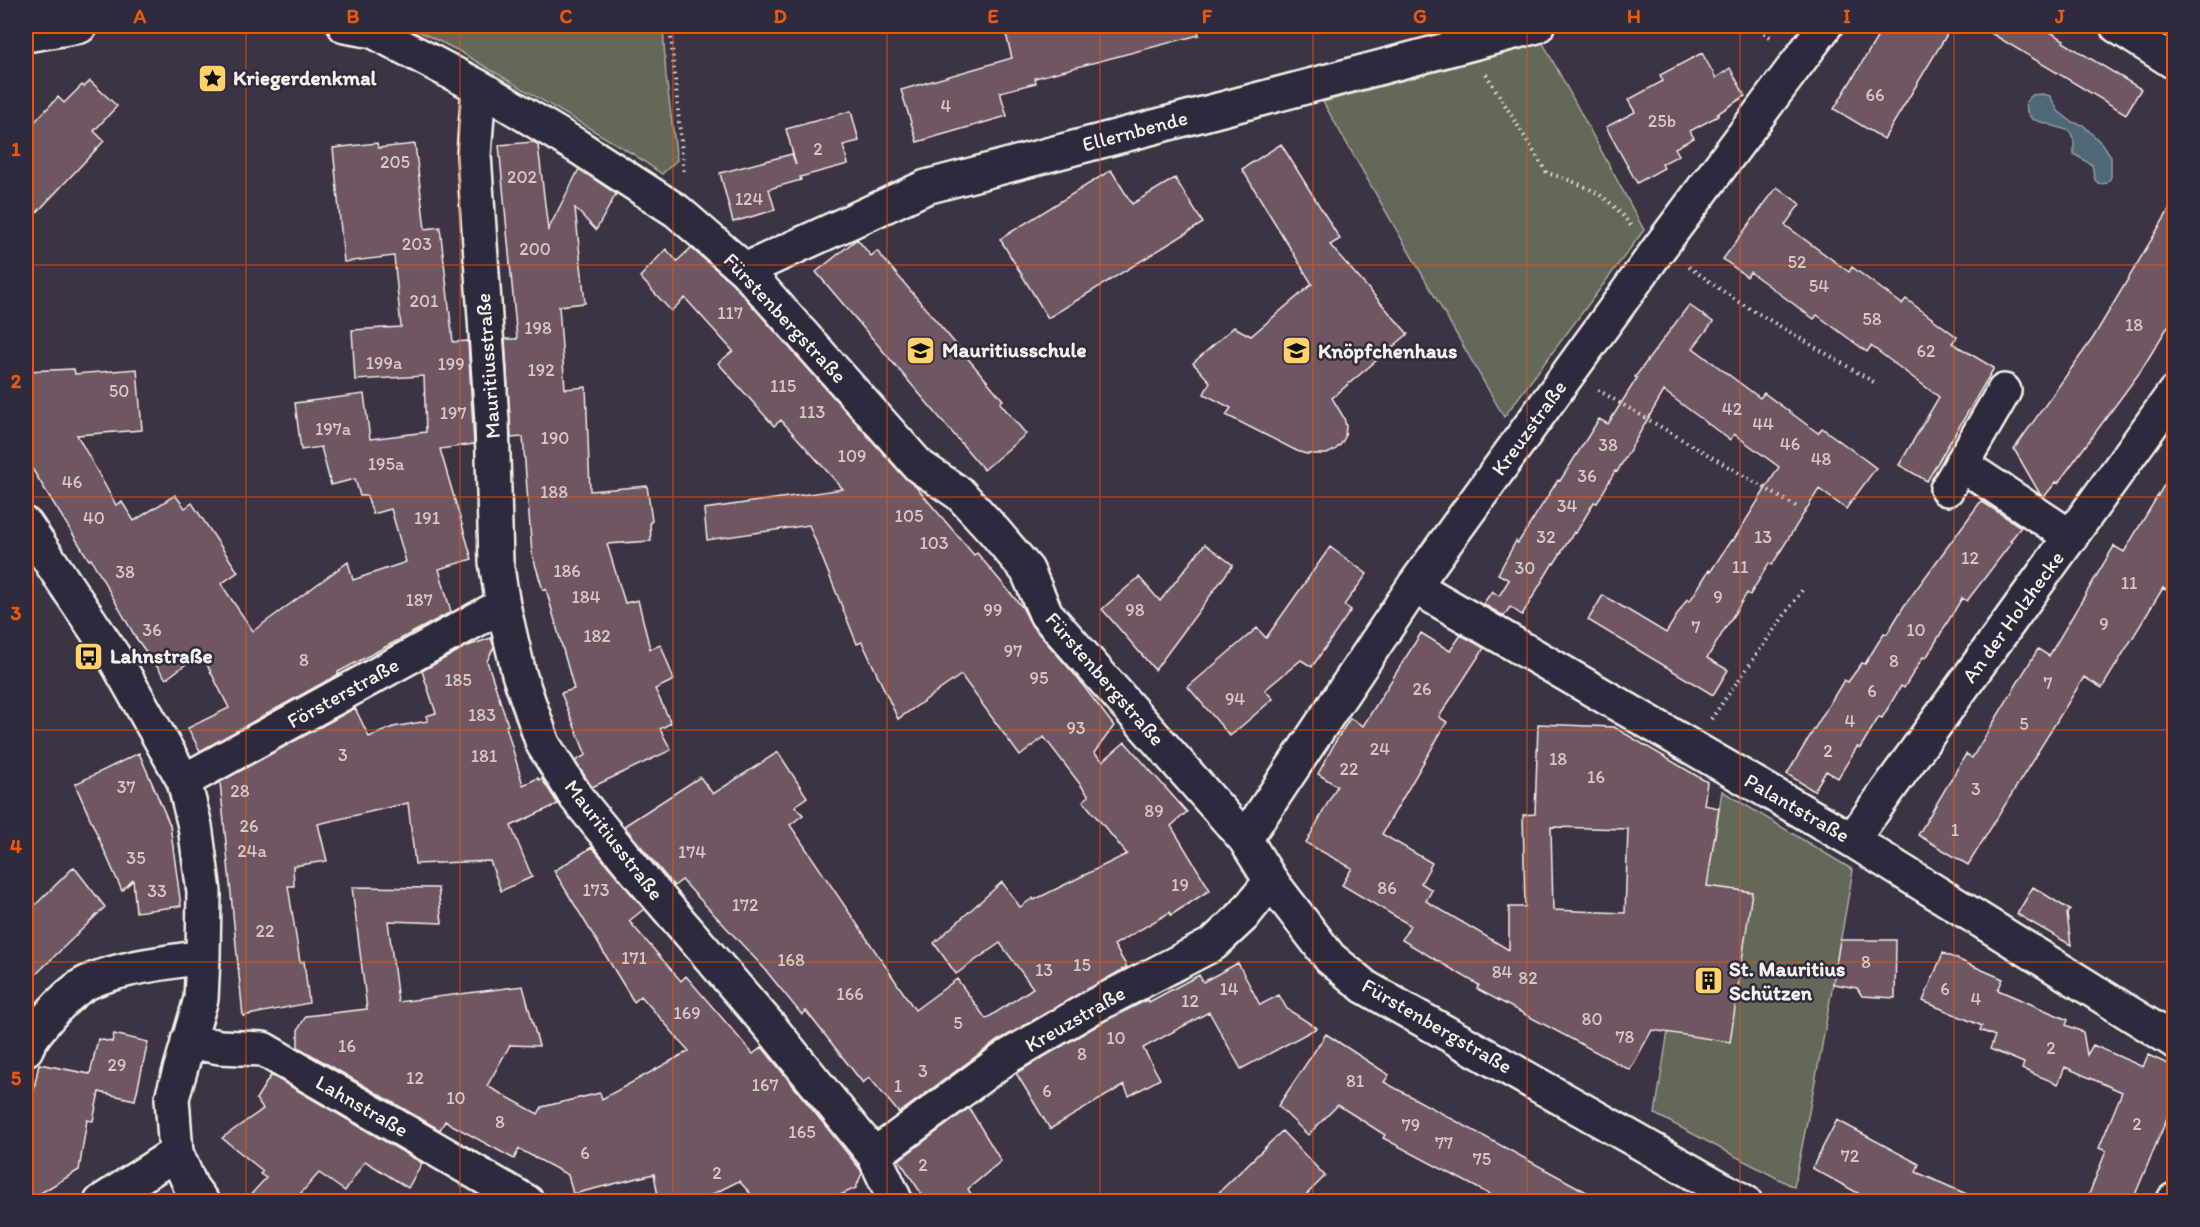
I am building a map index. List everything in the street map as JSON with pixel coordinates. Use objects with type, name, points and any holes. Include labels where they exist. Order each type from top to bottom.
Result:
[{"type":"street","points":[[26,35],[80,26]]},
{"type":"street","name":"Fürstenbergstraße","points":[[345,26],[373,31],[479,87],[577,146],[677,211],[745,270],[919,466],[960,494],[994,531],[1027,570],[1046,614],[1245,839],[1271,880],[1330,958],[1365,987],[1745,1202]]},
{"type":"street","name":"Ellernbende","points":[[745,270],[926,186],[1537,26]]},
{"type":"street","name":"Kreuzstraße","points":[[1245,839],[1414,586],[1825,26]]},
{"type":"street","points":[[2117,26],[2175,62]]},
{"type":"street","name":"Mauritiusstraße","points":[[479,87],[474,155],[492,421],[496,562],[519,674],[543,744],[576,797],[641,877],[772,1029],[874,1155],[897,1202]]},
{"type":"street","points":[[2004,391],[1954,476],[2071,537]]},
{"type":"street","name":"An der Holzhecke","points":[[1852,840],[2071,537],[2164,428],[2175,393]]},
{"type":"street","points":[[26,525],[114,657],[184,781],[195,826],[204,892],[203,957],[201,999],[172,1098],[176,1153],[190,1187],[202,1202]]},
{"type":"street","name":"Palantstraße","points":[[1414,586],[1852,840],[2175,1041]]},
{"type":"street","name":"Försterstraße","points":[[184,781],[503,605]]},
{"type":"street","name":"Kreuzstraße","points":[[874,1155],[1007,1058],[1094,1006],[1213,944],[1243,916],[1271,880]]},
{"type":"street","points":[[26,1049],[28,1042],[49,1016],[78,988],[106,976],[137,968],[203,957]]},
{"type":"street","name":"Lahnstraße","points":[[188,1041],[219,1047],[263,1049],[527,1202]]},
{"type":"street","points":[[101,1202],[176,1153]]},
{"type":"path","points":[[670,26],[685,180],[677,211]]},
{"type":"path","points":[[1569,373],[1797,507]]},
{"type":"path","points":[[1691,746],[1803,589]]},
{"type":"green space","points":[[408,26],[663,26],[666,77],[677,160],[662,174],[633,154],[457,50]]},
{"type":"green space","points":[[1543,43],[1644,230],[1504,417],[1323,102]]},
{"type":"green space","points":[[1722,791],[1853,870],[1794,1187],[1655,1114],[1684,929],[1715,837]]},
{"type":"water","points":[[2032,95],[2050,96],[2058,111],[2072,122],[2083,125],[2105,147],[2111,157],[2111,177],[2107,183],[2100,184],[2095,180],[2092,165],[2074,154],[2074,141],[2070,131],[2032,119],[2027,112],[2026,102]]},
{"type":"building","points":[[1004,26],[1197,26],[1199,35],[1035,78],[1036,83],[1000,92],[1007,116],[917,142],[901,90],[1012,58]]},
{"type":"building","points":[[1884,26],[1952,26],[1884,139],[1834,109]]},
{"type":"building","points":[[1979,26],[2040,26],[2141,89],[2126,114]]},
{"type":"building","points":[[1702,53],[1716,78],[1730,68],[1745,96],[1717,114],[1718,116],[1690,131],[1694,138],[1675,148],[1679,155],[1662,164],[1664,168],[1637,183],[1606,127],[1635,112],[1628,100],[1663,81],[1660,75]]},
{"type":"building","points":[[90,81],[117,106],[94,131],[104,141],[26,224],[26,131],[58,97],[64,103],[82,85],[84,87]]},
{"type":"building","points":[[851,111],[859,141],[843,145],[848,164],[800,177],[801,180],[769,189],[775,210],[733,222],[720,173],[792,154],[796,165],[786,129]]},
{"type":"building","points":[[534,142],[538,145],[548,230],[579,169],[616,194],[596,230],[575,208],[585,303],[559,306],[565,389],[586,387],[590,491],[647,486],[652,521],[650,522],[651,541],[607,544],[625,603],[638,600],[650,649],[661,645],[674,680],[655,689],[671,723],[660,729],[671,750],[592,787],[575,761],[586,755],[561,693],[574,689],[546,589],[543,590],[532,554],[523,437],[511,438],[505,339],[517,339],[499,145]]},
{"type":"building","points":[[377,143],[378,148],[415,144],[425,229],[440,227],[453,342],[468,341],[474,444],[440,449],[472,559],[439,569],[451,612],[338,672],[339,674],[200,751],[188,728],[229,708],[201,653],[166,679],[136,638],[91,559],[89,560],[26,459],[26,371],[74,369],[75,374],[137,369],[142,430],[77,435],[116,505],[122,502],[134,521],[175,495],[185,508],[192,503],[238,572],[221,584],[253,631],[348,562],[353,580],[406,562],[391,509],[373,514],[367,496],[360,496],[355,479],[331,485],[321,447],[301,450],[295,403],[364,394],[370,439],[426,432],[424,376],[355,380],[352,330],[401,327],[394,256],[344,262],[333,148]]},
{"type":"building","name":"Knöpfchenhaus","points":[[1281,144],[1340,239],[1330,245],[1408,334],[1332,398],[1346,426],[1345,437],[1341,444],[1327,454],[1306,454],[1297,451],[1226,415],[1231,408],[1204,394],[1210,382],[1193,363],[1234,327],[1251,336],[1312,284],[1242,169]]},
{"type":"building","points":[[1111,170],[1132,204],[1175,178],[1203,223],[1048,318],[1000,239]]},
{"type":"building","points":[[1777,187],[1800,204],[1785,225],[1849,272],[1852,267],[1902,304],[1906,299],[1957,337],[1952,343],[1994,368],[1927,481],[1899,465],[1939,397],[1871,346],[1867,352],[1817,315],[1814,319],[1750,272],[1747,277],[1723,259]]},
{"type":"building","points":[[2175,200],[2175,315],[2140,372],[2058,483],[2056,482],[2044,497],[2040,494],[2014,449],[2093,338]]},
{"type":"building","name":"Mauritiusschule","points":[[857,239],[871,256],[877,251],[1003,400],[1000,403],[1026,434],[984,470],[816,272]]},
{"type":"building","points":[[691,248],[732,283],[905,478],[916,487],[974,555],[977,553],[1022,607],[1032,626],[1075,675],[1114,726],[1094,753],[1103,761],[1125,742],[1187,812],[1171,826],[1210,890],[1171,915],[1170,912],[1114,945],[1127,967],[997,1041],[899,1113],[869,1077],[863,1083],[806,1011],[802,1015],[763,967],[682,880],[674,886],[624,826],[700,777],[713,794],[778,752],[807,797],[795,806],[803,815],[790,825],[915,1010],[957,979],[986,1019],[1033,988],[1000,943],[956,974],[934,943],[1002,882],[1020,907],[1033,898],[1034,900],[1127,854],[1083,801],[1089,796],[1044,737],[1020,756],[961,675],[898,719],[862,642],[857,644],[809,525],[707,540],[704,509],[843,489],[781,420],[774,426],[718,363],[733,351],[685,298],[671,311],[640,277],[666,249],[677,261]]},
{"type":"building","points":[[1689,305],[1713,322],[1693,348],[1760,398],[1764,393],[1818,433],[1822,428],[1876,468],[1846,509],[1819,489],[1772,565],[1769,563],[1750,595],[1747,593],[1707,658],[1728,670],[1713,695],[1588,620],[1603,595],[1666,633],[1687,599],[1690,601],[1709,570],[1711,571],[1731,540],[1733,541],[1779,467],[1734,434],[1730,440],[1664,391],[1617,472],[1615,471],[1597,503],[1594,502],[1576,533],[1574,532],[1553,563],[1522,615],[1510,607],[1504,616],[1483,604],[1492,591],[1499,596],[1509,580],[1498,574],[1516,541],[1518,543],[1599,419],[1608,424],[1637,378],[1635,377]]},
{"type":"building","points":[[2175,467],[2175,595],[2163,588],[2102,688],[2084,677],[1968,865],[1918,835],[1966,754],[1972,758],[2038,649],[2049,656],[2114,546],[2124,552]]},
{"type":"building","points":[[1981,501],[2021,527],[2010,541],[2012,542],[1967,601],[1962,598],[1926,658],[1923,657],[1904,688],[1901,686],[1882,718],[1879,717],[1860,748],[1857,747],[1838,778],[1826,771],[1814,791],[1787,774],[1844,680],[1848,682],[1862,663],[1865,664],[1884,633],[1887,634],[1904,606]]},
{"type":"building","points":[[1205,544],[1233,565],[1155,670],[1102,609],[1139,577],[1160,601]]},
{"type":"building","points":[[1330,547],[1367,574],[1344,605],[1351,610],[1312,667],[1301,660],[1265,690],[1273,699],[1230,736],[1188,687],[1257,628],[1266,638]]},
{"type":"building","points":[[1421,633],[1450,651],[1461,635],[1484,648],[1439,717],[1447,722],[1382,834],[1432,863],[1421,883],[1432,890],[1426,901],[1509,950],[1509,907],[1525,907],[1523,815],[1535,814],[1538,724],[1614,727],[1707,782],[1704,805],[1719,808],[1707,886],[1752,892],[1730,1042],[1652,1030],[1630,1070],[1477,989],[1479,985],[1402,940],[1410,925],[1342,885],[1352,868],[1306,843],[1337,786],[1318,774],[1350,718],[1363,726]],"holes":[[[1551,827],[1628,829],[1625,913],[1553,910]]]},
{"type":"building","points":[[491,638],[494,647],[487,661],[508,725],[506,726],[523,785],[538,778],[542,779],[558,804],[511,826],[532,877],[501,891],[490,861],[415,864],[408,803],[318,824],[327,861],[293,866],[294,886],[288,886],[300,962],[304,961],[309,1003],[243,1016],[220,782],[355,708],[369,737],[393,727],[428,721],[426,716],[436,713],[422,671],[465,647]]},
{"type":"building","points":[[139,753],[170,825],[181,906],[136,912],[133,880],[122,891],[75,784]]},
{"type":"building","points":[[592,847],[644,909],[629,921],[681,981],[686,976],[753,1054],[762,1047],[860,1169],[862,1173],[856,1188],[825,1202],[758,1202],[739,1181],[707,1197],[680,1202],[659,1202],[654,1174],[573,1194],[568,1175],[519,1149],[514,1159],[445,1121],[440,1130],[298,1047],[298,1030],[306,1016],[367,1009],[352,887],[438,888],[442,923],[388,921],[398,1002],[523,986],[539,1046],[510,1045],[487,1086],[538,1114],[542,1107],[600,1093],[602,1099],[689,1051],[641,996],[634,1002],[554,871]]},
{"type":"building","points":[[74,867],[105,907],[26,984],[26,914]]},
{"type":"building","points":[[2033,887],[2070,910],[2067,914],[2071,945],[2017,914]]},
{"type":"building","points":[[1840,940],[1896,940],[1895,998],[1862,996],[1857,988],[1833,984]]},
{"type":"building","points":[[1943,953],[2003,979],[1998,990],[2068,1020],[2066,1025],[2083,1032],[2087,1055],[2093,1045],[2143,1067],[2148,1055],[2175,1067],[2175,1099],[2132,1202],[2086,1202],[2106,1151],[2099,1148],[2122,1092],[2065,1067],[2058,1084],[2022,1069],[2024,1063],[1990,1049],[1995,1036],[1980,1030],[1982,1026],[1923,1001]]},
{"type":"building","points":[[1238,963],[1260,1005],[1279,995],[1287,1009],[1317,1028],[1241,1069],[1209,1012],[1143,1048],[1160,1079],[1129,1096],[1124,1085],[1050,1129],[1016,1073],[1103,1022],[1147,1000],[1149,1002],[1199,975],[1203,982]]},
{"type":"building","points":[[114,1034],[148,1042],[135,1100],[99,1092],[93,1121],[87,1120],[79,1170],[26,1202],[26,1128],[39,1064],[90,1074],[98,1039],[112,1042]]},
{"type":"building","points":[[1326,1034],[1389,1075],[1384,1082],[1605,1202],[1504,1202],[1383,1138],[1385,1135],[1338,1105],[1308,1135],[1278,1106]]},
{"type":"building","points":[[271,1075],[422,1163],[408,1188],[365,1161],[345,1191],[319,1173],[293,1202],[244,1202],[266,1178],[260,1174],[263,1171],[222,1138],[263,1109],[256,1099]]},
{"type":"building","points":[[969,1108],[1001,1161],[968,1189],[976,1202],[927,1202],[899,1160]]},
{"type":"building","points":[[1837,1120],[1919,1164],[1916,1172],[1985,1202],[1874,1202],[1812,1168]]},
{"type":"building","points":[[1282,1131],[1325,1176],[1299,1202],[1209,1202]]},
{"type":"place","name":"Kriegerdenkmal","points":[[212,78]]},
{"type":"place","name":"Mauritiusschule","points":[[921,350]]},
{"type":"place","name":"Knöpfchenhaus","points":[[1297,351]]},
{"type":"place","name":"Lahnstraße","points":[[89,656]]},
{"type":"place","name":"St. Mauritius Schützen","points":[[1708,981]]}]
